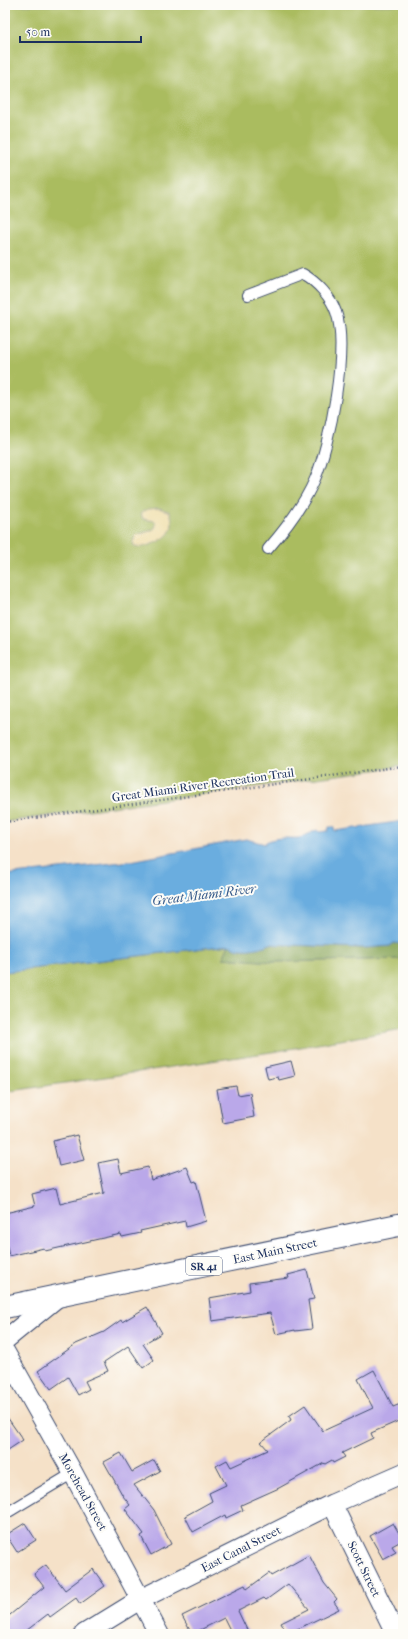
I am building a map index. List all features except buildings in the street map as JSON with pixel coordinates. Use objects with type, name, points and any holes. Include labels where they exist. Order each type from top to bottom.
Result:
[{"type":"main road","name":"East Main Street","points":[[5,1307],[403,1224]]},
{"type":"street","points":[[5,1340],[59,1296]]},
{"type":"street","name":"Morehead Street","points":[[5,1352],[73,1473],[159,1634]]},
{"type":"street","name":"East Canal Street","points":[[84,1634],[141,1599],[332,1504],[403,1473]]},
{"type":"street","name":"Scott Street","points":[[332,1504],[396,1634]]},
{"type":"lane","points":[[248,295],[303,274],[330,299],[336,312],[341,342],[334,408],[323,460],[315,480],[302,503],[286,528],[268,549]]},
{"type":"lane","points":[[5,1514],[73,1473]]},
{"type":"path","name":"Great Miami River Recreation Trail","points":[[5,822],[403,766]]},
{"type":"green space","points":[[5,5],[403,5],[403,766],[5,822]]},
{"type":"green space","points":[[394,943],[403,944],[403,959],[274,962],[223,958],[229,945],[244,949],[270,944],[364,948],[390,946]]},
{"type":"green space","points":[[229,945],[223,958],[274,962],[403,959],[403,1029],[278,1051],[5,1092],[5,972]]},
{"type":"sand","points":[[159,508],[170,512],[172,524],[169,532],[158,542],[141,547],[134,546],[133,541],[136,535],[153,530],[156,526],[155,521],[143,519],[141,513],[148,509]]},
{"type":"water","name":"Great Miami River","points":[[403,821],[403,944],[394,943],[390,946],[364,948],[270,944],[244,949],[229,945],[5,972],[5,875],[131,861],[246,839],[265,844],[266,842],[275,839],[300,838],[317,830],[319,832],[328,831],[329,827],[333,827],[335,831]]}]
